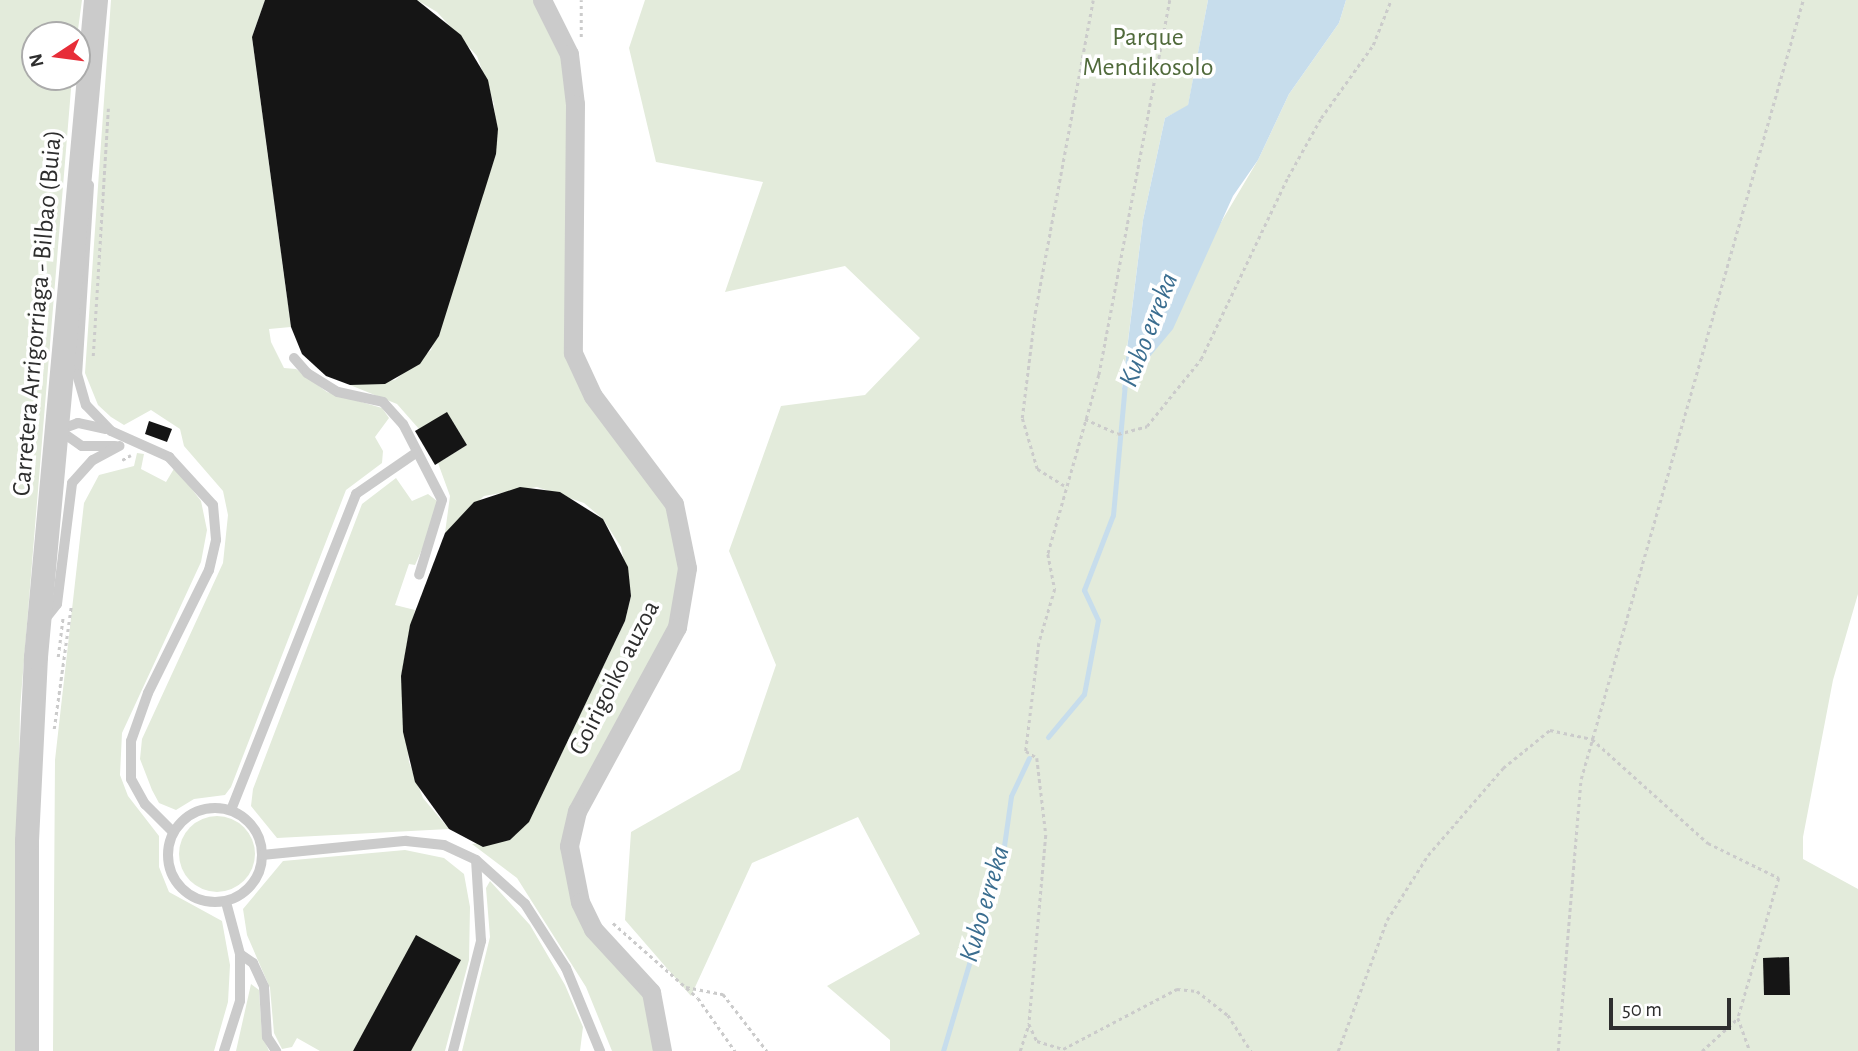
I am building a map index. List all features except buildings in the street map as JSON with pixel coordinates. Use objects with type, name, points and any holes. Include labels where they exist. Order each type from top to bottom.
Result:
[{"type":"street","name":"Carretera Arrigorriaga - Bilbao (Buia)","points":[[27,1051],[27,841],[41,623],[96,0]]},
{"type":"street","name":"Goirigoiko auzoa","points":[[542,0],[569,54],[575,104],[573,353],[593,396],[668,492],[684,543],[687,568],[677,627],[577,811],[569,846],[580,902],[593,929],[651,992],[662,1051]]},
{"type":"lane","points":[[84,135],[91,197],[77,374],[86,405],[111,431]]},
{"type":"lane","points":[[294,359],[338,392],[383,402],[417,452],[442,500],[419,575]]},
{"type":"lane","points":[[59,430],[78,423],[111,431],[169,457],[213,505],[216,540],[209,570],[148,693],[131,741],[131,779],[145,804],[173,832]]},
{"type":"lane","points":[[59,430],[82,446],[119,446],[133,443]]},
{"type":"lane","points":[[41,623],[57,604],[72,483],[93,460],[119,446]]},
{"type":"lane","points":[[231,810],[356,494],[417,452]]},
{"type":"lane","points":[[231,810],[254,828],[262,855],[252,885],[226,902],[195,899],[173,877],[168,862],[173,832],[192,813],[231,810]]},
{"type":"lane","points":[[262,855],[406,841],[444,845],[476,860],[525,904],[566,968],[599,1051]]},
{"type":"lane","points":[[453,1051],[481,941],[476,860]]},
{"type":"lane","points":[[225,1051],[240,1001],[240,954],[226,902]]},
{"type":"lane","points":[[240,954],[253,964],[264,987],[267,1037],[276,1051]]},
{"type":"path","points":[[1064,486],[1037,469],[1022,418],[1035,313],[1093,0]]},
{"type":"path","points":[[1020,1051],[1029,1024],[1046,835],[1037,758],[1026,751],[1040,643],[1055,589],[1048,554],[1064,486],[1101,362],[1170,0]]},
{"type":"path","points":[[1085,419],[1118,434],[1147,426],[1201,359],[1288,177],[1321,118],[1373,45],[1391,0]]},
{"type":"path","points":[[1558,1051],[1574,828],[1592,739],[1803,0]]},
{"type":"path","points":[[92,364],[108,97]]},
{"type":"path","points":[[54,733],[71,602]]},
{"type":"path","points":[[1338,1051],[1387,920],[1451,825],[1543,730],[1592,739],[1708,843],[1779,878],[1738,1018],[1702,1051]]},
{"type":"path","points":[[610,920],[686,987],[735,1051]]},
{"type":"path","points":[[686,987],[723,994],[767,1051]]},
{"type":"path","points":[[1029,1024],[1037,1041],[1063,1049],[1177,989],[1187,990],[1228,1015],[1251,1051]]},
{"type":"path","points":[[1738,1018],[1750,1051]]},
{"type":"green space","points":[[0,0],[82,0],[79,21],[21,21],[21,91],[71,91],[20,709],[15,1051],[0,1051]]},
{"type":"green space","points":[[111,0],[265,0],[252,37],[291,327],[269,329],[271,342],[284,368],[296,369],[327,392],[382,408],[389,418],[375,437],[383,451],[382,463],[346,490],[231,787],[225,795],[194,799],[176,810],[159,803],[152,790],[140,759],[142,739],[223,563],[228,515],[223,491],[184,446],[180,429],[151,410],[124,425],[98,405],[85,373]]},
{"type":"green space","points":[[417,0],[542,0],[569,54],[573,353],[674,504],[682,605],[577,811],[580,902],[639,975],[662,1051],[612,1051],[586,987],[517,878],[472,844],[510,840],[529,821],[625,621],[631,596],[621,547],[603,519],[584,503],[537,487],[484,496],[445,533],[450,496],[438,463],[467,445],[447,413],[419,429],[397,404],[350,385],[395,380],[431,350],[496,154],[494,104],[477,56],[437,12]]},
{"type":"green space","name":"Parque Mendikosolo","points":[[645,0],[1208,0],[1188,106],[1165,118],[1143,220],[1122,389],[1258,160],[1289,94],[1339,23],[1346,0],[1858,0],[1858,594],[1833,680],[1803,837],[1803,859],[1858,889],[1858,1051],[890,1051],[890,1040],[827,986],[920,934],[858,817],[752,863],[691,996],[625,920],[631,832],[740,770],[776,665],[729,551],[781,406],[865,395],[920,338],[845,266],[725,292],[763,182],[656,162],[629,48]]},
{"type":"green space","points":[[137,453],[144,454],[141,469],[166,482],[175,467],[201,501],[207,530],[201,562],[122,733],[120,775],[128,796],[159,836],[159,867],[169,892],[222,921],[230,965],[228,1002],[214,1051],[53,1051],[55,760],[84,503],[99,475],[134,466]]},
{"type":"green space","points":[[396,478],[412,501],[428,494],[437,501],[436,518],[415,565],[409,564],[395,605],[415,610],[401,676],[409,762],[423,798],[449,829],[277,838],[251,806],[253,789],[362,504]]},
{"type":"green space","points":[[217,816],[231,819],[244,827],[252,840],[255,854],[252,868],[244,881],[231,889],[217,892],[203,889],[190,881],[182,868],[179,854],[182,840],[190,827],[203,819]]},
{"type":"green space","points":[[405,850],[444,858],[464,874],[470,907],[469,960],[445,1051],[408,1051],[366,1028],[353,1051],[320,1051],[297,1038],[292,1047],[282,1049],[274,1033],[270,988],[247,935],[243,909],[283,861]]},
{"type":"green space","points":[[490,881],[530,925],[565,985],[583,1027],[580,1051],[462,1051],[490,937],[486,888]]},
{"type":"green space","points":[[251,984],[259,990],[262,1035],[269,1051],[236,1051]]},
{"type":"water","points":[[1208,0],[1346,0],[1339,23],[1289,94],[1258,160],[1233,196],[1173,329],[1122,390],[1143,220],[1165,118],[1188,105]]},
{"type":"waterway","name":"Kubo erreka","points":[[1048,737],[1084,694],[1098,620],[1084,590],[1113,515],[1125,384]]},
{"type":"waterway","name":"Kubo erreka","points":[[943,1051],[1004,846],[1011,796],[1029,758]]}]
